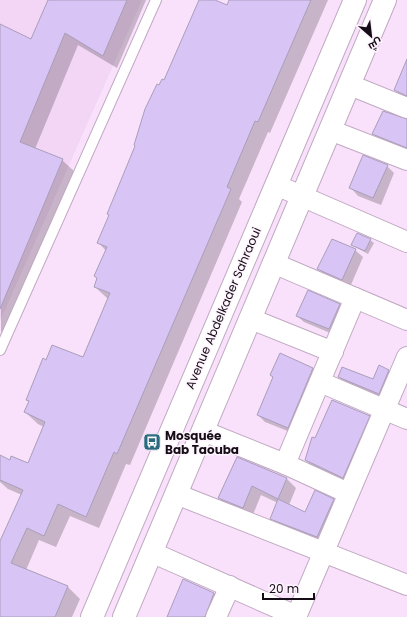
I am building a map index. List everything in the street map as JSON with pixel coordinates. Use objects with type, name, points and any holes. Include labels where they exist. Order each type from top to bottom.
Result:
[{"type":"main road","name":"Avenue Abdelkader Sahraoui","points":[[92,617],[356,0]]},
{"type":"main road","points":[[124,617],[385,0]]},
{"type":"street","points":[[350,85],[407,108]]},
{"type":"street","points":[[330,130],[407,160]]},
{"type":"street","points":[[276,185],[407,242]]},
{"type":"street","points":[[273,263],[407,320]]},
{"type":"street","points":[[285,464],[355,298]]},
{"type":"street","points":[[251,319],[333,352]]},
{"type":"street","points":[[151,552],[296,616],[348,493],[386,410],[407,357]]},
{"type":"street","points":[[320,382],[407,419]]},
{"type":"street","points":[[203,431],[285,464],[348,493]]},
{"type":"street","points":[[176,494],[407,585]]},
{"type":"street","points":[[216,617],[230,586]]},
{"type":"lane","points":[[0,350],[156,0]]},
{"type":"shaded area","points":[[0,0],[142,0],[0,321]]},
{"type":"building","points":[[48,0],[127,0],[103,56],[65,33],[20,142],[63,159],[0,309],[0,24],[31,39]]},
{"type":"building","points":[[199,0],[215,0],[227,5],[229,0],[311,0],[258,122],[255,121],[227,187],[231,189],[117,454],[114,452],[86,517],[58,504],[44,536],[27,528],[11,563],[68,586],[55,617],[0,617],[0,541],[23,490],[0,480],[0,455],[10,460],[11,456],[28,463],[45,422],[24,412],[29,401],[26,400],[43,358],[46,360],[52,345],[83,357],[110,293],[94,287],[97,278],[94,276],[107,247],[97,243],[109,215],[107,214],[135,146],[134,145],[145,109],[157,84],[159,85],[162,79],[164,80]]},
{"type":"building","points":[[407,59],[407,96],[394,90]]},
{"type":"building","points":[[383,111],[407,119],[407,148],[372,134]]},
{"type":"building","points":[[363,155],[388,165],[373,198],[349,188]]},
{"type":"building","points":[[357,233],[371,239],[365,251],[351,245]]},
{"type":"building","points":[[332,239],[356,249],[342,280],[317,269]]},
{"type":"building","points":[[308,290],[340,304],[329,329],[296,316]]},
{"type":"building","points":[[280,353],[313,368],[288,428],[257,415],[273,377],[270,375]]},
{"type":"building","points":[[379,365],[389,370],[379,394],[338,377],[342,367],[373,379]]},
{"type":"building","points":[[332,400],[370,416],[343,478],[305,460],[312,437],[315,438]]},
{"type":"building","points":[[237,457],[287,478],[278,499],[252,486],[243,508],[218,498]]},
{"type":"building","points":[[315,490],[334,499],[317,537],[270,519],[278,499],[305,512]]},
{"type":"building","points":[[183,579],[214,593],[205,617],[167,617]]},
{"type":"place","name":"Mosquée Bab Taouba","points":[[152,442]]}]
